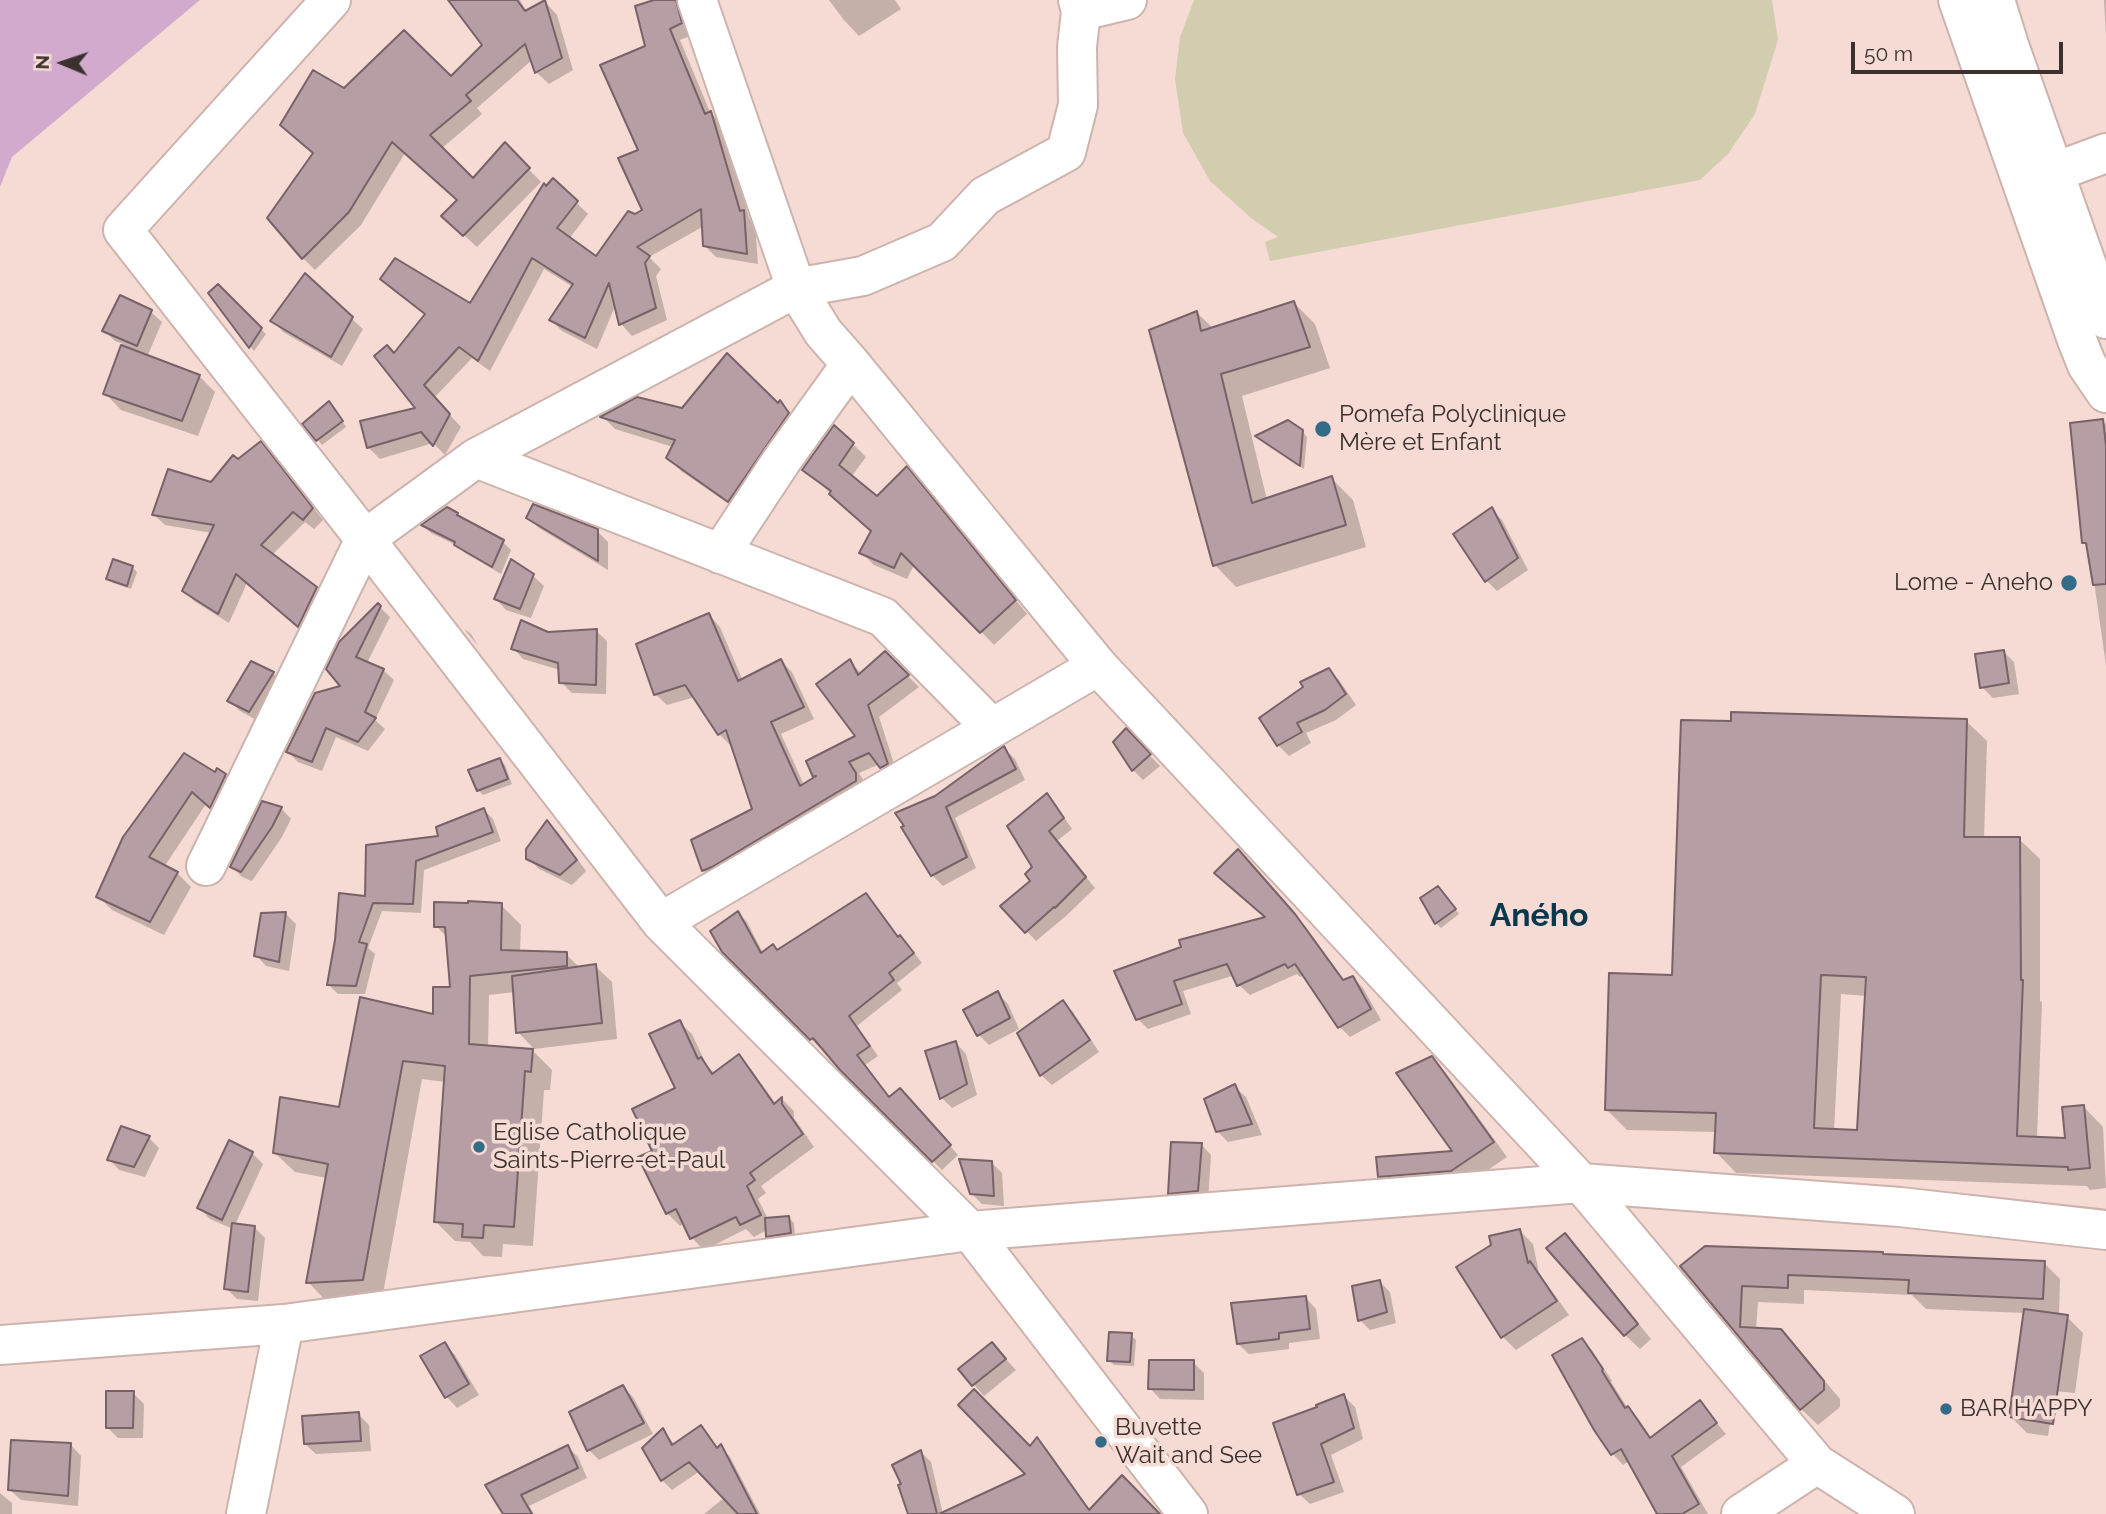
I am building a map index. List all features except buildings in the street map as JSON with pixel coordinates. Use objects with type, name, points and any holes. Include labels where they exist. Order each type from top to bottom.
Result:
[{"type":"main road","points":[[331,0],[123,230],[661,922],[970,1231],[1188,1514]]},
{"type":"main road","points":[[697,0],[796,288],[823,332],[1098,666],[1581,1183],[1817,1464],[1895,1514]]},
{"type":"main road","points":[[206,866],[365,539],[476,458],[796,288],[863,276],[942,242],[985,196],[1066,152],[1078,105],[1079,6],[1127,0]]},
{"type":"main road","points":[[1958,0],[2077,340],[2087,365],[2106,393]]},
{"type":"main road","points":[[1995,0],[2106,319]]},
{"type":"main road","points":[[2055,172],[2106,153]]},
{"type":"main road","points":[[720,554],[782,460],[851,364]]},
{"type":"main road","points":[[476,458],[883,617],[991,727]]},
{"type":"main road","points":[[661,922],[1098,666]]},
{"type":"main road","points":[[0,1345],[284,1324],[970,1231],[1581,1183],[1900,1207],[2106,1230]]},
{"type":"main road","points":[[246,1514],[284,1324]]},
{"type":"main road","points":[[1741,1514],[1817,1464]]},
{"type":"shaded area","points":[[0,0],[200,0],[12,157],[0,187]]},
{"type":"shaded area","points":[[1194,0],[1772,0],[1778,40],[1755,114],[1728,154],[1700,180],[1270,261],[1265,242],[1278,237],[1251,218],[1210,181],[1183,133],[1175,79],[1180,37]]},
{"type":"place","name":"Pomefa Polyclinique Mère et Enfant","points":[[1323,429]]},
{"type":"place","name":"Lome - Aneho","points":[[2069,583]]},
{"type":"place","name":"Eglise Catholique Saints-Pierre-et-Paul","points":[[479,1147]]},
{"type":"place","name":"BAR HAPPY","points":[[1946,1409]]},
{"type":"place","name":"Buvette Wait and See","points":[[1101,1442]]},
{"type":"district","name":"Aného","points":[[1539,916]]}]
